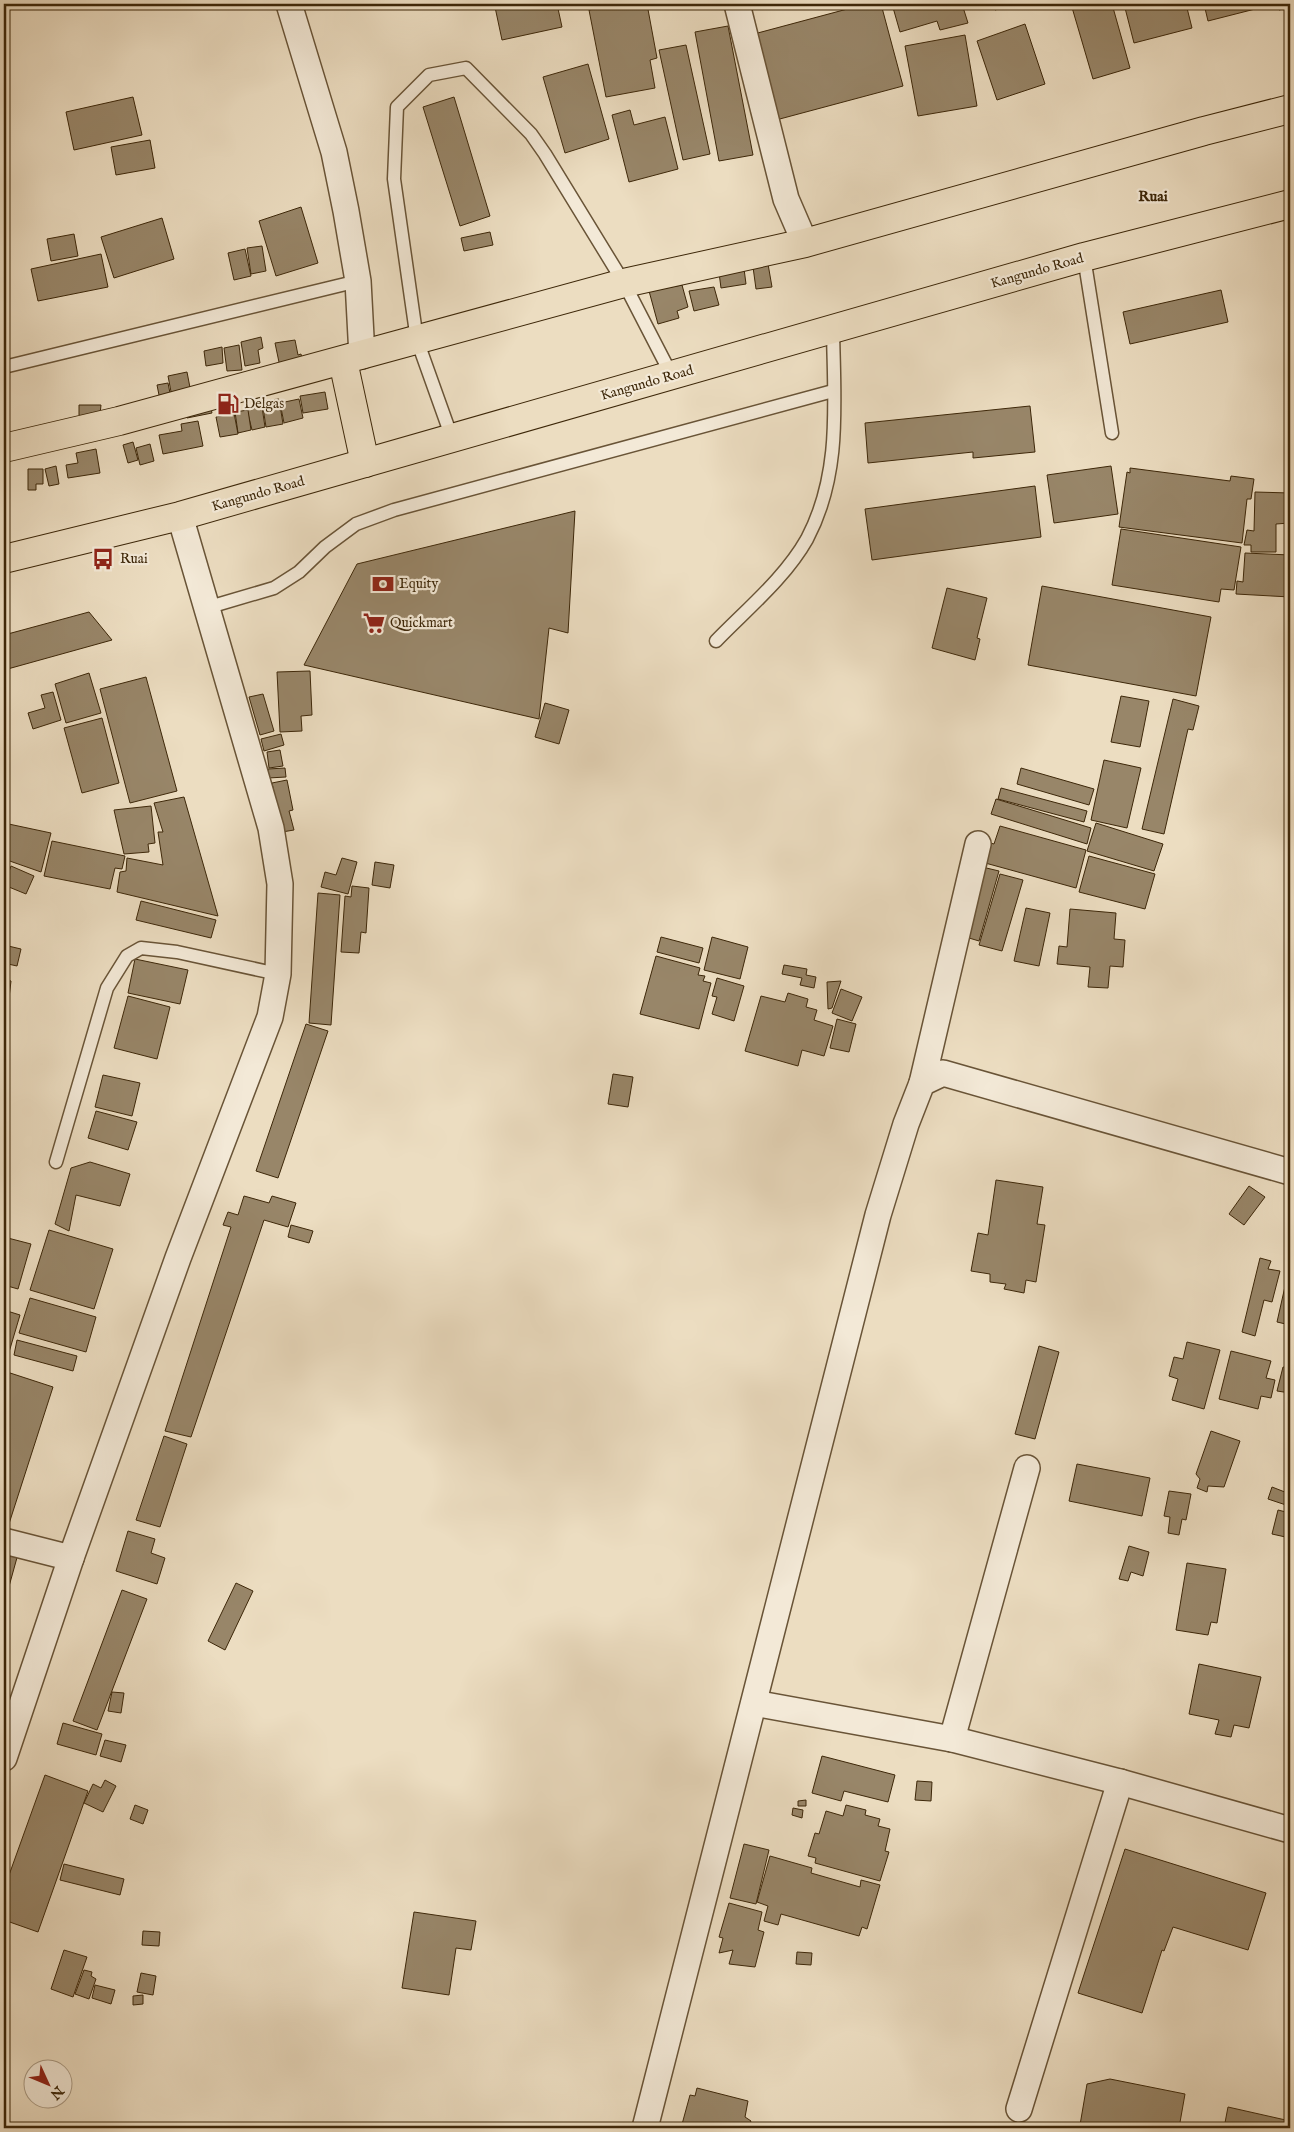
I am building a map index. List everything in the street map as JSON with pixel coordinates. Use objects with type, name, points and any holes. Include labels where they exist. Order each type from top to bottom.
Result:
[{"type":"highway","points":[[4,448],[119,421],[624,283],[805,243],[1204,130],[1290,109]]},
{"type":"highway","name":"Kangundo Road","points":[[4,559],[180,516],[1084,257],[1290,204]]},
{"type":"highway","points":[[352,358],[364,463]]},
{"type":"street","points":[[289,4],[334,152],[358,281],[352,358]]},
{"type":"street","points":[[737,4],[786,198],[805,243]]},
{"type":"street","points":[[4,1758],[71,1558],[191,1222],[270,1017],[278,974],[280,884],[271,828],[180,516]]},
{"type":"street","points":[[645,2128],[878,1216],[906,1124],[922,1083],[978,844]]},
{"type":"street","points":[[922,1083],[943,1073],[1290,1172]]},
{"type":"street","points":[[952,1739],[1027,1468]]},
{"type":"street","points":[[4,1541],[71,1558]]},
{"type":"street","points":[[754,1703],[952,1739],[1120,1782],[1290,1830]]},
{"type":"street","points":[[1019,2109],[1120,1782]]},
{"type":"lane","points":[[452,438],[417,340],[394,178],[397,107],[429,74],[466,68],[531,134],[624,283],[672,376]]},
{"type":"lane","points":[[1084,257],[1112,433]]},
{"type":"lane","points":[[4,367],[358,281]]},
{"type":"lane","points":[[716,641],[784,570],[807,539],[826,489],[834,450],[832,330]]},
{"type":"lane","points":[[206,608],[274,588],[299,572],[325,547],[356,524],[394,510],[833,390]]},
{"type":"lane","points":[[56,1162],[107,988],[127,956],[142,948],[177,952],[278,974]]},
{"type":"building","points":[[4,4],[19,4],[19,6],[4,10]]},
{"type":"building","points":[[510,4],[557,4],[562,27],[502,40],[495,7]]},
{"type":"building","points":[[622,4],[647,4],[657,58],[650,60],[655,88],[606,97],[589,10]]},
{"type":"building","points":[[866,4],[881,4],[903,86],[776,120],[754,34]]},
{"type":"building","points":[[892,4],[962,4],[968,23],[940,30],[937,21],[900,32]]},
{"type":"building","points":[[993,4],[1015,4],[995,10]]},
{"type":"building","points":[[1071,4],[1112,4],[1130,68],[1093,79]]},
{"type":"building","points":[[1124,4],[1186,4],[1192,28],[1134,43]]},
{"type":"building","points":[[1204,4],[1262,4],[1263,7],[1208,21]]},
{"type":"building","points":[[1278,4],[1290,4],[1290,7],[1279,10]]},
{"type":"building","points":[[1025,24],[1045,84],[997,100],[977,41]]},
{"type":"building","points":[[728,26],[753,155],[719,161],[695,32]]},
{"type":"building","points":[[965,35],[977,106],[918,116],[905,46]]},
{"type":"building","points":[[686,45],[710,154],[683,160],[659,50]]},
{"type":"building","points":[[588,64],[609,139],[565,153],[543,77]]},
{"type":"building","points":[[133,97],[142,135],[74,150],[66,112]]},
{"type":"building","points":[[454,97],[490,216],[460,226],[423,107]]},
{"type":"building","points":[[630,110],[634,125],[665,117],[678,169],[629,182],[612,115]]},
{"type":"building","points":[[150,140],[155,168],[116,175],[111,147]]},
{"type":"building","points":[[301,207],[318,263],[276,276],[259,221]]},
{"type":"building","points":[[162,218],[174,259],[114,278],[101,237]]},
{"type":"building","points":[[490,232],[493,245],[464,251],[461,238]]},
{"type":"building","points":[[74,234],[78,256],[51,261],[47,239]]},
{"type":"building","points":[[262,246],[266,271],[251,274],[247,248]]},
{"type":"building","points":[[245,249],[251,276],[234,280],[228,253]]},
{"type":"building","points":[[101,254],[108,287],[38,301],[31,269]]},
{"type":"building","points":[[743,261],[746,284],[721,288],[718,265]]},
{"type":"building","points":[[768,264],[772,287],[756,289],[753,267]]},
{"type":"building","points":[[682,285],[688,307],[677,311],[679,318],[658,324],[649,291]]},
{"type":"building","points":[[714,287],[719,305],[694,311],[689,291]]},
{"type":"building","points":[[1221,290],[1228,322],[1130,344],[1123,312]]},
{"type":"building","points":[[261,337],[263,348],[258,350],[260,363],[245,366],[241,342]]},
{"type":"building","points":[[295,340],[298,355],[301,354],[303,363],[280,367],[275,343]]},
{"type":"building","points":[[239,345],[242,370],[227,371],[224,348]]},
{"type":"building","points":[[222,347],[223,363],[206,366],[204,351]]},
{"type":"building","points":[[187,372],[192,398],[173,402],[168,376]]},
{"type":"building","points":[[168,383],[172,403],[161,405],[157,385]]},
{"type":"building","points":[[325,392],[328,409],[303,413],[300,396]]},
{"type":"building","points":[[279,399],[283,424],[266,427],[262,401]]},
{"type":"building","points":[[299,399],[303,418],[284,423],[280,403]]},
{"type":"building","points":[[209,400],[212,413],[187,418],[184,405]]},
{"type":"building","points":[[79,405],[101,405],[99,424],[79,415]]},
{"type":"building","points":[[1030,406],[1035,452],[973,458],[973,452],[868,463],[865,423]]},
{"type":"building","points":[[262,407],[265,427],[252,430],[247,410]]},
{"type":"building","points":[[248,410],[251,430],[238,433],[235,412]]},
{"type":"building","points":[[234,413],[238,434],[220,437],[216,417]]},
{"type":"building","points":[[198,421],[203,446],[163,454],[159,435],[182,431],[181,424]]},
{"type":"building","points":[[133,442],[138,460],[128,463],[123,445]]},
{"type":"building","points":[[150,444],[154,461],[140,465],[136,448]]},
{"type":"building","points":[[96,449],[100,473],[68,478],[66,465],[78,463],[76,453]]},
{"type":"building","points":[[56,466],[59,484],[49,486],[45,469]]},
{"type":"building","points":[[1111,466],[1118,514],[1054,523],[1047,475]]},
{"type":"building","points":[[1130,468],[1230,481],[1231,476],[1254,479],[1251,499],[1247,499],[1242,543],[1119,527],[1127,472],[1130,473]]},
{"type":"building","points":[[28,469],[43,469],[43,484],[36,484],[36,490],[28,490]]},
{"type":"building","points":[[1035,486],[1041,537],[872,560],[865,509]]},
{"type":"building","points":[[1255,492],[1290,493],[1290,523],[1276,524],[1276,552],[1251,552],[1251,545],[1244,545],[1247,530],[1254,531]]},
{"type":"building","points":[[575,511],[568,633],[549,628],[539,719],[304,665],[357,564]]},
{"type":"building","points":[[1121,529],[1241,547],[1234,590],[1221,589],[1219,602],[1112,585]]},
{"type":"building","points":[[1245,553],[1290,555],[1290,597],[1236,594],[1237,581],[1243,582]]},
{"type":"building","points":[[1042,586],[1211,617],[1196,696],[1028,665]]},
{"type":"building","points":[[947,588],[987,598],[977,638],[980,639],[975,660],[932,648]]},
{"type":"building","points":[[89,612],[112,640],[4,670],[4,635]]},
{"type":"building","points":[[310,671],[312,715],[301,716],[302,731],[280,732],[277,672]]},
{"type":"building","points":[[89,673],[101,713],[66,723],[55,684]]},
{"type":"building","points":[[146,677],[177,791],[130,803],[100,689]]},
{"type":"building","points":[[53,692],[61,720],[33,729],[28,713],[45,708],[41,695]]},
{"type":"building","points":[[263,694],[274,731],[260,735],[249,697]]},
{"type":"building","points":[[1121,696],[1149,701],[1140,747],[1111,742]]},
{"type":"building","points":[[1173,699],[1199,706],[1193,730],[1188,729],[1164,834],[1142,829]]},
{"type":"building","points":[[545,703],[569,710],[559,744],[535,737]]},
{"type":"building","points":[[102,718],[119,783],[82,793],[64,728]]},
{"type":"building","points":[[281,734],[284,745],[264,751],[261,739]]},
{"type":"building","points":[[280,750],[283,766],[269,768],[267,752]]},
{"type":"building","points":[[1104,760],[1141,768],[1127,828],[1091,820]]},
{"type":"building","points":[[285,768],[286,777],[268,778],[268,769]]},
{"type":"building","points":[[1021,768],[1094,789],[1089,805],[1017,784]]},
{"type":"building","points":[[287,780],[293,810],[289,811],[294,830],[282,832],[272,783]]},
{"type":"building","points":[[1001,788],[1087,811],[1084,822],[998,799]]},
{"type":"building","points":[[184,797],[218,916],[117,892],[120,872],[126,871],[127,858],[163,865],[158,832],[163,832],[154,803]]},
{"type":"building","points":[[996,799],[1091,828],[1087,844],[991,814]]},
{"type":"building","points":[[151,806],[155,843],[148,844],[149,852],[124,854],[114,810]]},
{"type":"building","points":[[4,823],[51,833],[41,872],[4,859]]},
{"type":"building","points":[[1096,823],[1163,844],[1154,871],[1087,851]]},
{"type":"building","points":[[1000,826],[1086,850],[1076,888],[978,861],[983,841],[994,844]]},
{"type":"building","points":[[52,841],[125,856],[122,869],[115,868],[110,889],[44,876]]},
{"type":"building","points":[[1089,856],[1155,874],[1145,909],[1079,892]]},
{"type":"building","points":[[342,858],[357,862],[348,894],[321,887],[325,872],[336,875]]},
{"type":"building","points":[[375,862],[394,865],[390,888],[372,885]]},
{"type":"building","points":[[11,866],[34,876],[26,894],[4,885]]},
{"type":"building","points":[[978,866],[999,871],[979,941],[959,935]]},
{"type":"building","points":[[1000,874],[1023,880],[1002,951],[979,945]]},
{"type":"building","points":[[352,886],[369,888],[366,933],[361,932],[359,953],[341,952],[345,896],[351,897]]},
{"type":"building","points":[[318,893],[340,895],[331,1025],[309,1023]]},
{"type":"building","points":[[141,901],[216,920],[211,938],[136,920]]},
{"type":"building","points":[[1026,908],[1050,913],[1039,966],[1014,961]]},
{"type":"building","points":[[1070,909],[1116,913],[1114,939],[1125,940],[1123,967],[1110,966],[1108,988],[1088,987],[1090,967],[1057,964],[1059,946],[1067,947]]},
{"type":"building","points":[[661,937],[703,948],[699,963],[657,952]]},
{"type":"building","points":[[712,937],[748,947],[740,979],[704,970]]},
{"type":"building","points":[[4,945],[21,949],[17,966],[8,964],[6,974]]},
{"type":"building","points":[[656,956],[700,968],[698,975],[705,976],[703,981],[711,983],[699,1029],[640,1014]]},
{"type":"building","points":[[135,959],[188,970],[180,1004],[128,993]]},
{"type":"building","points":[[784,965],[807,969],[806,975],[816,977],[814,988],[800,985],[802,978],[782,974]]},
{"type":"building","points":[[717,978],[744,986],[734,1021],[712,1014],[717,997],[712,996]]},
{"type":"building","points":[[4,979],[11,981],[9,998],[4,997]]},
{"type":"building","points":[[841,981],[832,1008],[828,1009],[827,982]]},
{"type":"building","points":[[841,989],[862,997],[852,1021],[832,1013]]},
{"type":"building","points":[[788,993],[808,999],[806,1007],[817,1010],[814,1020],[833,1026],[824,1056],[802,1050],[798,1066],[745,1051],[761,996],[785,1002]]},
{"type":"building","points":[[128,996],[170,1007],[157,1059],[114,1048]]},
{"type":"building","points":[[837,1019],[856,1024],[849,1052],[830,1048]]},
{"type":"building","points":[[306,1024],[328,1031],[278,1178],[256,1171]]},
{"type":"building","points":[[613,1074],[633,1077],[628,1107],[608,1104]]},
{"type":"building","points":[[103,1075],[140,1083],[132,1116],[95,1107]]},
{"type":"building","points":[[96,1111],[137,1122],[128,1150],[88,1138]]},
{"type":"building","points":[[90,1162],[130,1174],[120,1206],[76,1195],[69,1231],[55,1224],[71,1168]]},
{"type":"building","points":[[996,1180],[1043,1187],[1037,1224],[1045,1225],[1036,1282],[1026,1280],[1024,1293],[1004,1289],[1006,1284],[990,1282],[990,1274],[971,1271],[978,1233],[988,1235]]},
{"type":"building","points":[[1249,1186],[1265,1197],[1244,1225],[1229,1214]]},
{"type":"building","points":[[244,1196],[269,1203],[272,1196],[296,1203],[288,1227],[264,1220],[191,1437],[165,1431],[231,1227],[223,1225],[228,1212],[238,1215]]},
{"type":"building","points":[[291,1225],[313,1231],[309,1243],[288,1237]]},
{"type":"building","points":[[49,1230],[113,1249],[94,1309],[30,1290]]},
{"type":"building","points":[[4,1237],[31,1244],[18,1289],[4,1285]]},
{"type":"building","points":[[1260,1258],[1271,1261],[1268,1269],[1280,1271],[1272,1302],[1264,1300],[1255,1336],[1242,1332]]},
{"type":"building","points":[[1286,1282],[1290,1283],[1290,1325],[1277,1322]]},
{"type":"building","points":[[30,1298],[96,1317],[86,1352],[19,1333]]},
{"type":"building","points":[[4,1310],[20,1315],[7,1359],[4,1358]]},
{"type":"building","points":[[17,1340],[77,1356],[73,1371],[14,1355]]},
{"type":"building","points":[[1187,1342],[1220,1350],[1204,1409],[1172,1400],[1178,1379],[1169,1376],[1174,1357],[1183,1359]]},
{"type":"building","points":[[1039,1346],[1059,1352],[1035,1439],[1015,1434]]},
{"type":"building","points":[[1231,1351],[1271,1361],[1266,1378],[1275,1380],[1271,1398],[1261,1396],[1258,1409],[1219,1399]]},
{"type":"building","points":[[1283,1367],[1290,1368],[1290,1393],[1277,1391]]},
{"type":"building","points":[[4,1371],[53,1387],[7,1530],[4,1529]]},
{"type":"building","points":[[1211,1431],[1240,1441],[1224,1487],[1208,1486],[1207,1492],[1197,1488],[1200,1479],[1196,1474]]},
{"type":"building","points":[[164,1436],[187,1444],[160,1527],[136,1520]]},
{"type":"building","points":[[1077,1464],[1150,1478],[1142,1516],[1069,1501]]},
{"type":"building","points":[[1272,1487],[1290,1494],[1286,1505],[1268,1499]]},
{"type":"building","points":[[1169,1491],[1191,1494],[1186,1520],[1182,1519],[1179,1535],[1168,1533],[1170,1517],[1164,1516]]},
{"type":"building","points":[[1278,1510],[1290,1513],[1290,1538],[1272,1534]]},
{"type":"building","points":[[128,1531],[155,1539],[151,1553],[165,1558],[157,1584],[116,1571]]},
{"type":"building","points":[[1129,1546],[1149,1552],[1143,1576],[1131,1572],[1128,1581],[1119,1579]]},
{"type":"building","points":[[4,1550],[18,1554],[8,1590],[4,1588]]},
{"type":"building","points":[[1187,1563],[1226,1569],[1217,1623],[1211,1622],[1208,1635],[1176,1630]]},
{"type":"building","points":[[236,1583],[253,1591],[225,1650],[208,1641]]},
{"type":"building","points":[[122,1590],[147,1599],[97,1730],[73,1721]]},
{"type":"building","points":[[1199,1664],[1261,1677],[1249,1728],[1234,1725],[1231,1737],[1215,1734],[1219,1720],[1189,1714]]},
{"type":"building","points":[[112,1692],[124,1693],[121,1713],[108,1711]]},
{"type":"building","points":[[63,1723],[102,1734],[96,1755],[57,1744]]},
{"type":"building","points":[[105,1740],[126,1745],[121,1762],[100,1756]]},
{"type":"building","points":[[822,1756],[895,1775],[888,1802],[844,1791],[841,1801],[812,1793]]},
{"type":"building","points":[[45,1775],[88,1791],[38,1932],[4,1920],[4,1889]]},
{"type":"building","points":[[105,1780],[116,1786],[103,1812],[84,1803],[93,1784],[101,1788]]},
{"type":"building","points":[[917,1781],[932,1782],[931,1801],[915,1800]]},
{"type":"building","points":[[806,1800],[806,1806],[798,1806],[798,1801]]},
{"type":"building","points":[[135,1805],[148,1810],[143,1824],[130,1819]]},
{"type":"building","points":[[846,1805],[866,1810],[865,1815],[880,1819],[878,1826],[890,1829],[885,1851],[889,1852],[880,1881],[815,1863],[816,1858],[808,1856],[815,1833],[819,1834],[826,1811],[843,1816]]},
{"type":"building","points":[[793,1808],[803,1810],[802,1818],[792,1815]]},
{"type":"building","points":[[744,1844],[769,1850],[756,1904],[730,1898]]},
{"type":"building","points":[[1125,1849],[1266,1893],[1248,1950],[1173,1927],[1164,1951],[1162,1950],[1142,2013],[1078,1993]]},
{"type":"building","points":[[770,1856],[812,1868],[811,1873],[860,1887],[861,1880],[880,1885],[867,1929],[862,1927],[859,1936],[781,1914],[778,1925],[764,1921],[768,1906],[757,1902]]},
{"type":"building","points":[[64,1864],[124,1879],[120,1895],[60,1880]]},
{"type":"building","points":[[729,1903],[762,1912],[758,1930],[764,1932],[755,1967],[729,1964],[733,1950],[719,1953],[723,1938],[719,1937]]},
{"type":"building","points":[[414,1912],[476,1921],[471,1950],[456,1948],[449,1995],[402,1988]]},
{"type":"building","points":[[143,1931],[160,1932],[159,1946],[142,1945]]},
{"type":"building","points":[[64,1950],[87,1957],[73,1997],[51,1989]]},
{"type":"building","points":[[797,1952],[812,1953],[811,1965],[796,1964]]},
{"type":"building","points":[[84,1970],[92,1972],[91,1976],[96,1979],[89,1999],[75,1994]]},
{"type":"building","points":[[141,1973],[156,1976],[153,1995],[137,1992]]},
{"type":"building","points":[[95,1985],[115,1990],[111,2004],[92,1998]]},
{"type":"building","points":[[143,1995],[143,2004],[133,2005],[133,1996]]},
{"type":"building","points":[[1110,2079],[1185,2094],[1179,2128],[1102,2128],[1080,2125],[1087,2084]]},
{"type":"building","points":[[697,2088],[748,2101],[745,2117],[751,2121],[748,2128],[681,2128],[690,2095],[695,2096]]},
{"type":"building","points":[[1228,2107],[1290,2121],[1290,2128],[1224,2128]]},
{"type":"building","points":[[828,2123],[839,2126],[839,2128],[827,2128]]},
{"type":"place","name":"Delgas","points":[[228,404]]},
{"type":"place","name":"Ruai","points":[[103,559]]},
{"type":"place","name":"Equity","points":[[383,584]]},
{"type":"place","name":"Quickmart","points":[[374,623]]},
{"type":"district","name":"Ruai","points":[[1153,196]]}]
